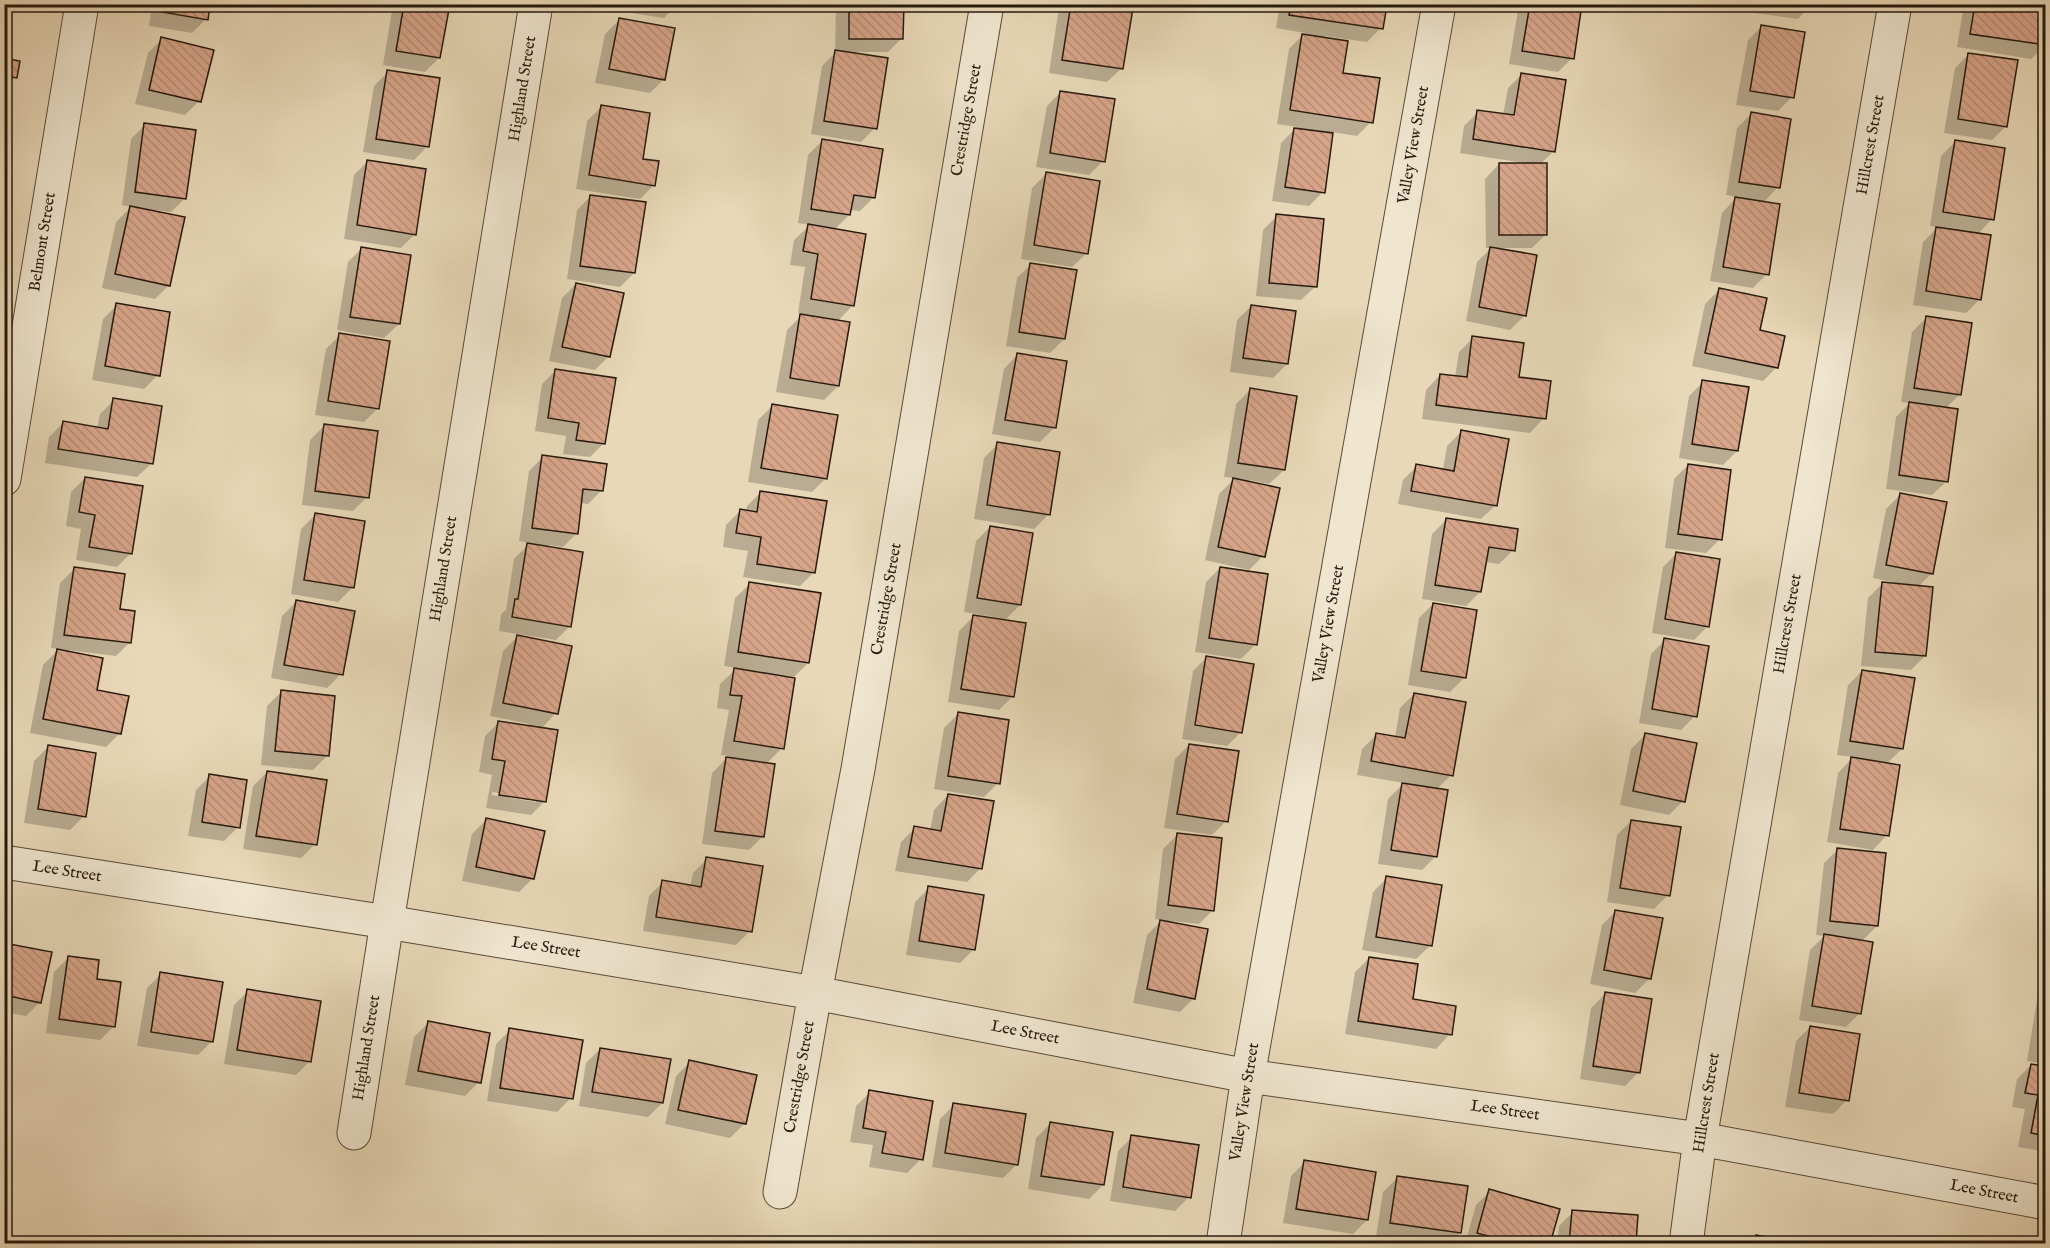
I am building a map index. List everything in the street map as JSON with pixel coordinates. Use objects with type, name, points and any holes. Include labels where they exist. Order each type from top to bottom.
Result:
[{"type":"street","name":"Belmont Street","points":[[4,479],[82,4]]},
{"type":"street","name":"Highland Street","points":[[354,1133],[536,4]]},
{"type":"street","name":"Crestridge Street","points":[[780,1192],[858,769],[987,4]]},
{"type":"street","name":"Valley View Street","points":[[1223,1244],[1248,1076],[1439,4]]},
{"type":"street","name":"Hillcrest Street","points":[[1686,1244],[1700,1138],[1895,4]]},
{"type":"street","name":"Lee Street","points":[[4,862],[387,922],[815,993],[1248,1076],[1700,1138],[2046,1203]]},
{"type":"building","points":[[163,4],[210,4],[208,20],[162,12]]},
{"type":"building","points":[[404,4],[450,4],[440,58],[396,51]]},
{"type":"building","points":[[849,4],[904,4],[903,39],[849,39]]},
{"type":"building","points":[[1071,4],[1108,4],[1133,8],[1123,69],[1062,60]]},
{"type":"building","points":[[1291,4],[1387,5],[1383,29],[1289,15]]},
{"type":"building","points":[[1530,4],[1582,4],[1574,59],[1522,51]]},
{"type":"building","points":[[1975,4],[2046,6],[2046,45],[1970,34]]},
{"type":"building","points":[[619,18],[675,28],[665,80],[609,69]]},
{"type":"building","points":[[1761,25],[1805,32],[1794,98],[1750,91]]},
{"type":"building","points":[[1302,34],[1348,41],[1343,73],[1380,78],[1373,123],[1290,110]]},
{"type":"building","points":[[161,37],[214,50],[201,102],[149,90]]},
{"type":"building","points":[[835,50],[888,58],[877,129],[824,121]]},
{"type":"building","points":[[1968,53],[2018,60],[2007,127],[1958,119]]},
{"type":"building","points":[[4,58],[20,61],[17,78],[4,76]]},
{"type":"building","points":[[387,70],[440,78],[429,147],[376,139]]},
{"type":"building","points":[[1521,73],[1566,80],[1555,152],[1473,139],[1477,110],[1514,115]]},
{"type":"building","points":[[1060,91],[1115,99],[1105,162],[1050,153]]},
{"type":"building","points":[[601,105],[650,113],[643,159],[659,161],[655,186],[589,175]]},
{"type":"building","points":[[1751,112],[1791,119],[1780,188],[1739,182]]},
{"type":"building","points":[[144,123],[196,130],[186,199],[135,192]]},
{"type":"building","points":[[1294,128],[1333,133],[1325,193],[1285,187]]},
{"type":"building","points":[[822,139],[883,149],[875,198],[854,195],[850,215],[811,209]]},
{"type":"building","points":[[1955,140],[2005,148],[1994,220],[1943,212]]},
{"type":"building","points":[[367,160],[426,169],[416,235],[357,225]]},
{"type":"building","points":[[1499,163],[1547,163],[1547,235],[1499,235]]},
{"type":"building","points":[[1046,172],[1100,181],[1088,254],[1034,245]]},
{"type":"building","points":[[590,195],[646,202],[635,273],[580,266]]},
{"type":"building","points":[[1735,197],[1780,204],[1769,275],[1723,267]]},
{"type":"building","points":[[130,206],[185,217],[170,286],[115,274]]},
{"type":"building","points":[[1276,214],[1324,219],[1317,287],[1269,283]]},
{"type":"building","points":[[808,224],[866,234],[854,306],[811,299],[818,254],[803,251]]},
{"type":"building","points":[[1936,227],[1991,235],[1981,300],[1926,291]]},
{"type":"building","points":[[361,247],[411,255],[400,324],[350,317]]},
{"type":"building","points":[[1490,247],[1537,255],[1526,316],[1479,307]]},
{"type":"building","points":[[1030,263],[1077,270],[1065,339],[1019,332]]},
{"type":"building","points":[[576,283],[624,293],[610,357],[562,347]]},
{"type":"building","points":[[1719,288],[1767,298],[1760,330],[1785,336],[1778,368],[1705,353]]},
{"type":"building","points":[[116,303],[170,312],[160,376],[105,366]]},
{"type":"building","points":[[1251,305],[1296,311],[1288,364],[1243,358]]},
{"type":"building","points":[[800,314],[850,322],[839,386],[790,378]]},
{"type":"building","points":[[1926,316],[1972,323],[1961,395],[1914,388]]},
{"type":"building","points":[[339,333],[390,341],[379,409],[328,401]]},
{"type":"building","points":[[1472,336],[1524,343],[1519,377],[1551,381],[1546,419],[1436,405],[1440,374],[1467,377]]},
{"type":"building","points":[[1017,353],[1067,361],[1056,428],[1005,420]]},
{"type":"building","points":[[555,369],[616,378],[605,444],[576,440],[579,423],[548,418]]},
{"type":"building","points":[[1702,380],[1749,387],[1738,451],[1692,444]]},
{"type":"building","points":[[1250,388],[1297,396],[1285,470],[1238,463]]},
{"type":"building","points":[[113,398],[162,406],[153,464],[58,449],[63,421],[108,429]]},
{"type":"building","points":[[1909,402],[1958,409],[1948,482],[1899,475]]},
{"type":"building","points":[[772,404],[838,415],[827,479],[761,468]]},
{"type":"building","points":[[324,424],[378,431],[369,498],[315,491]]},
{"type":"building","points":[[1461,430],[1509,439],[1497,506],[1411,491],[1416,464],[1454,471]]},
{"type":"building","points":[[997,442],[1060,452],[1050,515],[987,505]]},
{"type":"building","points":[[542,455],[607,464],[603,491],[583,489],[578,534],[532,528]]},
{"type":"building","points":[[1688,464],[1731,470],[1722,540],[1678,534]]},
{"type":"building","points":[[85,477],[143,486],[132,554],[89,547],[95,515],[79,512]]},
{"type":"building","points":[[1233,478],[1280,488],[1265,557],[1218,547]]},
{"type":"building","points":[[760,491],[827,501],[815,573],[757,564],[761,537],[736,533],[740,509],[757,512]]},
{"type":"building","points":[[1900,493],[1947,502],[1933,574],[1886,565]]},
{"type":"building","points":[[315,513],[365,521],[354,588],[304,580]]},
{"type":"building","points":[[1446,518],[1518,529],[1515,551],[1489,547],[1481,592],[1435,585]]},
{"type":"building","points":[[990,526],[1033,533],[1021,605],[977,598]]},
{"type":"building","points":[[527,543],[583,552],[571,627],[512,617],[515,599],[518,599]]},
{"type":"building","points":[[1676,552],[1720,559],[1709,627],[1665,619]]},
{"type":"building","points":[[74,567],[125,574],[120,609],[135,611],[131,643],[64,635]]},
{"type":"building","points":[[1220,567],[1268,574],[1257,645],[1209,638]]},
{"type":"building","points":[[749,582],[821,593],[809,663],[738,652]]},
{"type":"building","points":[[1882,582],[1933,587],[1926,656],[1875,652]]},
{"type":"building","points":[[296,600],[355,611],[343,675],[284,665]]},
{"type":"building","points":[[1433,603],[1477,610],[1466,678],[1421,671]]},
{"type":"building","points":[[973,615],[1026,623],[1014,697],[961,689]]},
{"type":"building","points":[[517,635],[572,646],[558,714],[503,703]]},
{"type":"building","points":[[1664,638],[1709,646],[1697,717],[1652,709]]},
{"type":"building","points":[[57,649],[103,658],[97,690],[129,696],[121,734],[43,719]]},
{"type":"building","points":[[1206,656],[1254,664],[1242,733],[1195,725]]},
{"type":"building","points":[[734,668],[795,678],[784,749],[734,741],[742,696],[730,695]]},
{"type":"building","points":[[1862,670],[1915,678],[1903,749],[1850,741]]},
{"type":"building","points":[[281,690],[335,696],[329,756],[275,751]]},
{"type":"building","points":[[1414,693],[1466,702],[1453,776],[1371,761],[1376,733],[1405,738]]},
{"type":"building","points":[[958,712],[1009,720],[1000,784],[948,776]]},
{"type":"building","points":[[498,721],[558,730],[546,802],[499,795],[505,761],[492,759]]},
{"type":"building","points":[[1645,733],[1697,743],[1685,802],[1633,791]]},
{"type":"building","points":[[1189,744],[1239,751],[1228,822],[1177,814]]},
{"type":"building","points":[[48,745],[96,753],[86,817],[38,809]]},
{"type":"building","points":[[726,757],[775,764],[764,837],[715,831]]},
{"type":"building","points":[[1851,757],[1900,765],[1889,836],[1840,829]]},
{"type":"building","points":[[267,771],[327,780],[317,845],[256,836]]},
{"type":"building","points":[[209,774],[247,780],[240,828],[202,822]]},
{"type":"building","points":[[1402,783],[1448,790],[1437,857],[1391,850]]},
{"type":"building","points":[[948,794],[994,801],[982,869],[908,857],[914,826],[941,831]]},
{"type":"building","points":[[486,818],[545,831],[534,879],[476,867]]},
{"type":"building","points":[[1631,820],[1681,827],[1670,896],[1620,888]]},
{"type":"building","points":[[1177,833],[1222,838],[1214,911],[1168,905]]},
{"type":"building","points":[[1837,848],[1886,853],[1878,926],[1830,921]]},
{"type":"building","points":[[706,857],[763,866],[752,932],[656,917],[662,880],[701,887]]},
{"type":"building","points":[[1386,876],[1442,885],[1432,946],[1376,937]]},
{"type":"building","points":[[928,886],[984,895],[975,950],[919,941]]},
{"type":"building","points":[[1615,910],[1663,918],[1651,979],[1604,970]]},
{"type":"building","points":[[1160,920],[1208,929],[1195,999],[1147,989]]},
{"type":"building","points":[[1824,934],[1873,942],[1861,1014],[1812,1006]]},
{"type":"building","points":[[4,943],[52,952],[41,1003],[4,995]]},
{"type":"building","points":[[68,956],[99,960],[97,979],[121,982],[115,1027],[59,1019]]},
{"type":"building","points":[[1369,957],[1418,964],[1413,999],[1456,1006],[1452,1035],[1358,1021]]},
{"type":"building","points":[[160,972],[223,982],[213,1042],[151,1032]]},
{"type":"building","points":[[247,989],[321,1001],[311,1062],[237,1050]]},
{"type":"building","points":[[1605,992],[1652,999],[1640,1073],[1593,1066]]},
{"type":"building","points":[[428,1021],[490,1033],[481,1083],[418,1071]]},
{"type":"building","points":[[1810,1026],[1860,1034],[1849,1101],[1799,1093]]},
{"type":"building","points":[[509,1028],[583,1040],[573,1099],[500,1088]]},
{"type":"building","points":[[600,1048],[671,1059],[663,1103],[592,1092]]},
{"type":"building","points":[[689,1060],[757,1075],[746,1124],[678,1110]]},
{"type":"building","points":[[2031,1064],[2046,1066],[2046,1136],[2031,1133],[2038,1095],[2025,1093]]},
{"type":"building","points":[[869,1090],[933,1101],[923,1160],[882,1153],[886,1132],[863,1128]]},
{"type":"building","points":[[953,1103],[1026,1114],[1018,1165],[945,1153]]},
{"type":"building","points":[[1050,1122],[1113,1132],[1104,1185],[1041,1176]]},
{"type":"building","points":[[1131,1135],[1199,1145],[1191,1198],[1123,1187]]},
{"type":"building","points":[[1304,1160],[1376,1172],[1368,1220],[1296,1209]]},
{"type":"building","points":[[1397,1176],[1468,1186],[1461,1233],[1390,1223]]},
{"type":"building","points":[[1489,1189],[1560,1209],[1550,1244],[1515,1244],[1477,1233]]},
{"type":"building","points":[[1572,1210],[1638,1215],[1636,1244],[1569,1244]]},
{"type":"building","points":[[1756,1235],[1804,1244],[1755,1244]]}]
